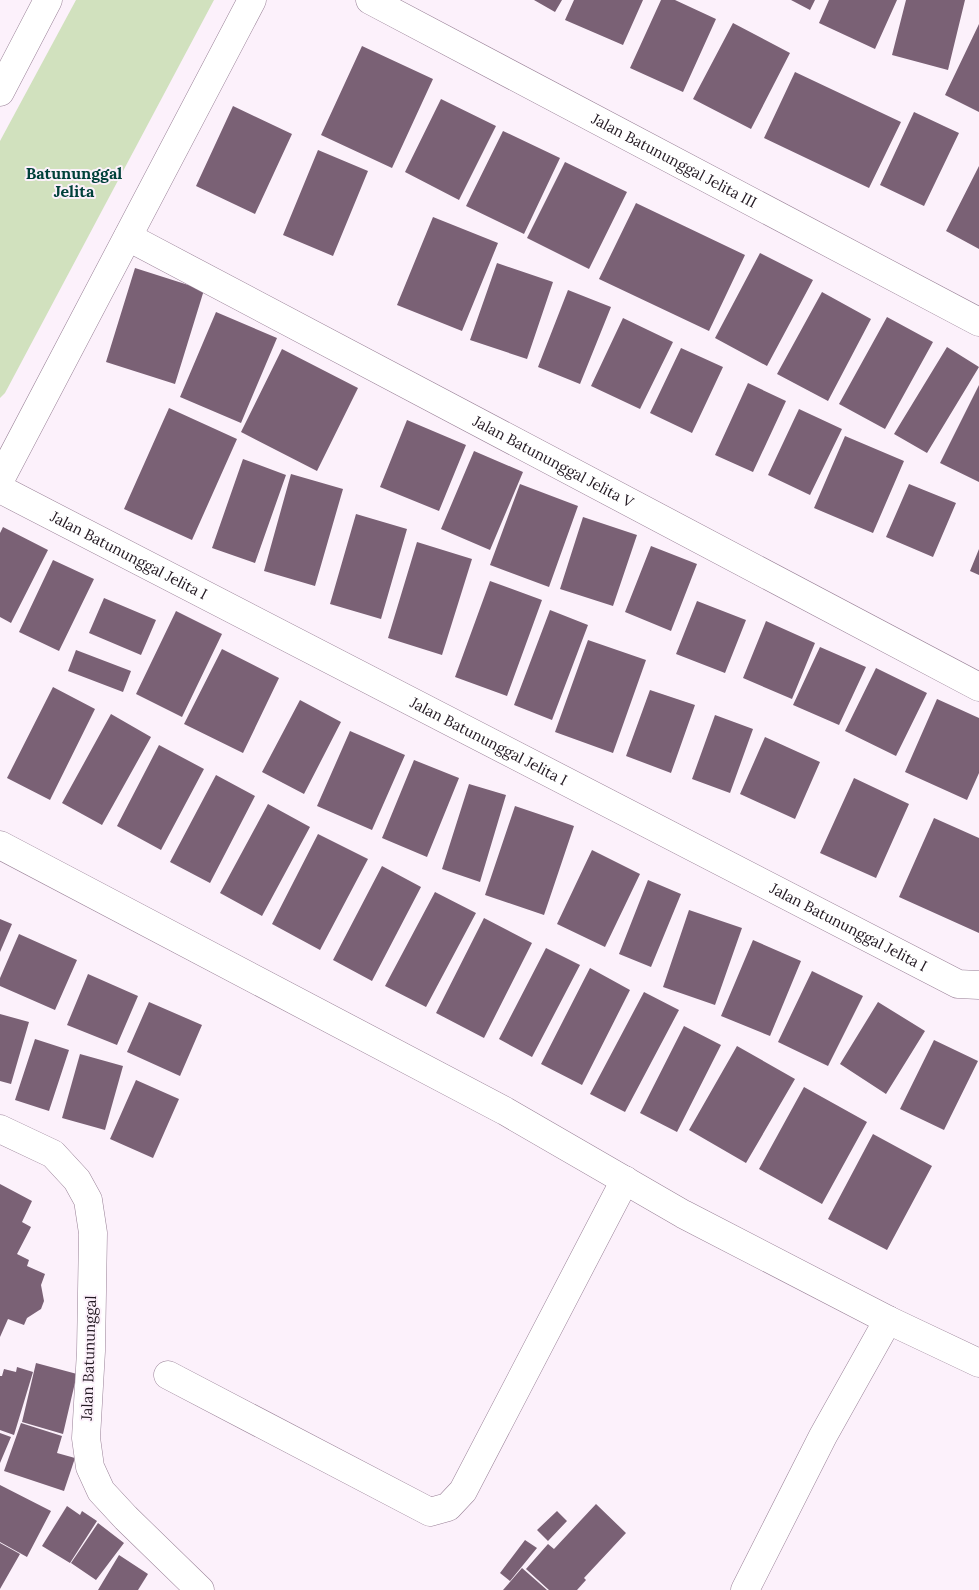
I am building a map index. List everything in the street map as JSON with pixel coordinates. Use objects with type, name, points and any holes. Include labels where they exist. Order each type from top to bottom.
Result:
[{"type":"street","points":[[0,92],[48,0]]},
{"type":"street","points":[[0,480],[252,0]]},
{"type":"street","name":"Jalan Batununggal Jelita III","points":[[370,0],[979,322]]},
{"type":"street","name":"Jalan Batununggal Jelita V","points":[[128,237],[979,687]]},
{"type":"street","name":"Jalan Batununggal Jelita I","points":[[0,489],[958,984],[979,985]]},
{"type":"street","points":[[0,845],[505,1111],[683,1214],[888,1320],[979,1364]]},
{"type":"street","name":"Jalan Batununggal","points":[[0,1129],[53,1154],[77,1180],[88,1200],[92,1233],[91,1351],[86,1438],[90,1466],[102,1491],[126,1518],[200,1590]]},
{"type":"street","points":[[168,1375],[430,1512],[448,1507],[463,1490],[625,1180]]},
{"type":"street","points":[[745,1590],[824,1436],[888,1320]]},
{"type":"green space","points":[[76,0],[214,0],[5,393],[0,398],[0,141]]},
{"type":"building","points":[[534,0],[562,0],[555,12]]},
{"type":"building","points":[[574,0],[643,0],[623,45],[565,20]]},
{"type":"building","points":[[661,0],[675,0],[716,19],[683,92],[630,68]]},
{"type":"building","points":[[791,0],[815,0],[810,10]]},
{"type":"building","points":[[829,0],[897,0],[875,49],[819,23]]},
{"type":"building","points":[[906,0],[965,0],[948,70],[892,55]]},
{"type":"building","points":[[733,23],[790,53],[751,129],[693,99]]},
{"type":"building","points":[[979,24],[979,112],[945,95]]},
{"type":"building","points":[[362,46],[433,79],[392,168],[321,135]]},
{"type":"building","points":[[795,72],[901,122],[869,188],[764,138]]},
{"type":"building","points":[[441,99],[496,126],[459,200],[405,172]]},
{"type":"building","points":[[233,106],[292,134],[255,214],[196,186]]},
{"type":"building","points":[[914,112],[959,133],[924,206],[880,185]]},
{"type":"building","points":[[503,131],[560,158],[524,234],[466,206]]},
{"type":"building","points":[[318,150],[368,171],[333,256],[283,235]]},
{"type":"building","points":[[565,162],[627,192],[589,269],[527,238]]},
{"type":"building","points":[[979,166],[979,249],[946,231]]},
{"type":"building","points":[[636,203],[745,255],[709,331],[599,279]]},
{"type":"building","points":[[433,217],[498,243],[462,331],[397,305]]},
{"type":"building","points":[[760,253],[813,280],[767,366],[715,338]]},
{"type":"building","points":[[497,263],[553,282],[527,359],[470,340]]},
{"type":"building","points":[[135,268],[204,290],[175,384],[106,362]]},
{"type":"building","points":[[568,290],[611,307],[580,384],[538,367]]},
{"type":"building","points":[[822,292],[871,319],[828,401],[777,374]]},
{"type":"building","points":[[216,312],[277,338],[241,423],[180,397]]},
{"type":"building","points":[[887,317],[933,342],[885,429],[839,404]]},
{"type":"building","points":[[623,318],[673,342],[640,409],[591,386]]},
{"type":"building","points":[[947,347],[979,367],[927,453],[894,434]]},
{"type":"building","points":[[681,348],[723,367],[692,433],[650,413]]},
{"type":"building","points":[[282,349],[358,388],[317,471],[241,432]]},
{"type":"building","points":[[748,383],[786,401],[753,472],[715,455]]},
{"type":"building","points":[[979,385],[979,482],[940,463]]},
{"type":"building","points":[[169,408],[237,439],[192,540],[124,509]]},
{"type":"building","points":[[799,409],[842,429],[810,495],[768,475]]},
{"type":"building","points":[[407,420],[466,445],[439,511],[380,487]]},
{"type":"building","points":[[845,436],[904,461],[873,533],[814,508]]},
{"type":"building","points":[[474,451],[523,472],[490,550],[441,529]]},
{"type":"building","points":[[243,459],[286,475],[255,563],[212,548]]},
{"type":"building","points":[[291,474],[343,489],[315,586],[264,571]]},
{"type":"building","points":[[520,484],[578,506],[549,587],[490,565]]},
{"type":"building","points":[[909,484],[956,503],[933,557],[886,537]]},
{"type":"building","points":[[356,514],[407,529],[381,619],[330,604]]},
{"type":"building","points":[[583,517],[637,535],[613,606],[560,589]]},
{"type":"building","points":[[3,527],[48,550],[11,623],[0,617],[0,533]]},
{"type":"building","points":[[417,542],[472,559],[442,655],[388,638]]},
{"type":"building","points":[[651,546],[697,564],[671,631],[625,612]]},
{"type":"building","points":[[979,549],[979,575],[970,571]]},
{"type":"building","points":[[53,560],[94,579],[59,651],[19,632]]},
{"type":"building","points":[[490,581],[542,600],[507,696],[455,677]]},
{"type":"building","points":[[104,598],[156,620],[141,655],[89,633]]},
{"type":"building","points":[[697,601],[746,620],[725,673],[676,654]]},
{"type":"building","points":[[550,610],[588,625],[552,720],[514,705]]},
{"type":"building","points":[[176,611],[222,634],[182,717],[136,694]]},
{"type":"building","points":[[766,621],[815,643],[792,699],[743,678]]},
{"type":"building","points":[[588,640],[646,660],[613,753],[555,732]]},
{"type":"building","points":[[820,647],[866,667],[839,725],[793,705]]},
{"type":"building","points":[[222,649],[279,678],[243,753],[184,724]]},
{"type":"building","points":[[76,650],[131,671],[123,692],[68,671]]},
{"type":"building","points":[[876,668],[927,693],[896,756],[845,731]]},
{"type":"building","points":[[53,687],[95,709],[50,800],[7,778]]},
{"type":"building","points":[[650,690],[695,705],[671,773],[626,756]]},
{"type":"building","points":[[937,699],[979,718],[979,773],[967,800],[905,772]]},
{"type":"building","points":[[300,700],[341,722],[304,794],[262,772]]},
{"type":"building","points":[[111,714],[151,737],[102,825],[62,803]]},
{"type":"building","points":[[715,715],[753,729],[730,793],[692,779]]},
{"type":"building","points":[[350,731],[405,755],[372,830],[317,806]]},
{"type":"building","points":[[765,737],[820,762],[795,819],[740,794]]},
{"type":"building","points":[[159,745],[204,769],[161,850],[117,826]]},
{"type":"building","points":[[414,760],[459,778],[427,857],[382,838]]},
{"type":"building","points":[[216,775],[255,796],[210,883],[170,862]]},
{"type":"building","points":[[854,778],[909,804],[876,878],[820,853]]},
{"type":"building","points":[[469,784],[506,795],[480,882],[442,869]]},
{"type":"building","points":[[268,804],[310,827],[262,916],[220,893]]},
{"type":"building","points":[[515,806],[574,826],[544,915],[485,895]]},
{"type":"building","points":[[934,818],[979,838],[979,933],[899,897]]},
{"type":"building","points":[[318,834],[368,859],[320,950],[272,924]]},
{"type":"building","points":[[592,850],[640,874],[605,947],[557,924]]},
{"type":"building","points":[[382,866],[421,887],[372,981],[333,960]]},
{"type":"building","points":[[648,880],[681,894],[651,967],[619,954]]},
{"type":"building","points":[[435,892],[476,913],[426,1007],[385,986]]},
{"type":"building","points":[[689,910],[742,928],[715,1005],[663,987]]},
{"type":"building","points":[[484,918],[532,943],[484,1038],[436,1013]]},
{"type":"building","points":[[0,919],[12,924],[0,952]]},
{"type":"building","points":[[19,934],[77,960],[55,1010],[0,986],[0,978]]},
{"type":"building","points":[[753,940],[801,961],[770,1036],[721,1016]]},
{"type":"building","points":[[546,948],[580,965],[532,1057],[499,1039]]},
{"type":"building","points":[[590,968],[630,990],[582,1085],[541,1064]]},
{"type":"building","points":[[812,971],[863,996],[828,1066],[778,1042]]},
{"type":"building","points":[[88,974],[138,996],[117,1045],[67,1025]]},
{"type":"building","points":[[644,992],[679,1010],[625,1112],[590,1094]]},
{"type":"building","points":[[149,1002],[202,1025],[180,1076],[127,1052]]},
{"type":"building","points":[[878,1002],[925,1031],[886,1094],[840,1064]]},
{"type":"building","points":[[0,1014],[29,1022],[11,1084],[0,1081]]},
{"type":"building","points":[[684,1026],[721,1045],[677,1132],[640,1113]]},
{"type":"building","points":[[35,1039],[69,1050],[49,1111],[15,1100]]},
{"type":"building","points":[[934,1040],[978,1061],[944,1130],[900,1109]]},
{"type":"building","points":[[737,1046],[795,1079],[746,1163],[689,1130]]},
{"type":"building","points":[[80,1054],[123,1066],[105,1130],[62,1118]]},
{"type":"building","points":[[136,1080],[179,1099],[153,1158],[110,1139]]},
{"type":"building","points":[[804,1087],[867,1122],[822,1204],[759,1169]]},
{"type":"building","points":[[873,1134],[932,1166],[887,1250],[828,1219]]},
{"type":"building","points":[[0,1184],[32,1201],[22,1222],[31,1227],[17,1254],[29,1260],[27,1266],[45,1274],[41,1285],[44,1301],[41,1309],[27,1318],[24,1325],[8,1319],[0,1337]]},
{"type":"building","points":[[36,1363],[77,1374],[63,1434],[22,1422]]},
{"type":"building","points":[[17,1367],[33,1372],[14,1435],[0,1430],[0,1376],[2,1376],[4,1369],[16,1372]]},
{"type":"building","points":[[21,1423],[62,1436],[57,1453],[75,1458],[64,1491],[4,1471]]},
{"type":"building","points":[[0,1433],[11,1437],[0,1463]]},
{"type":"building","points":[[0,1485],[51,1511],[27,1557],[0,1542]]},
{"type":"building","points":[[596,1504],[626,1533],[584,1578],[586,1580],[577,1590],[549,1590],[526,1569],[548,1544],[554,1549]]},
{"type":"building","points":[[67,1506],[80,1515],[82,1511],[97,1521],[70,1563],[42,1546]]},
{"type":"building","points":[[557,1511],[567,1521],[548,1541],[537,1530]]},
{"type":"building","points":[[98,1523],[124,1543],[96,1580],[71,1563]]},
{"type":"building","points":[[525,1540],[537,1548],[510,1581],[500,1573]]},
{"type":"building","points":[[0,1543],[20,1554],[0,1589]]},
{"type":"building","points":[[119,1555],[148,1574],[138,1590],[98,1590]]},
{"type":"building","points":[[522,1568],[547,1590],[503,1590]]},
{"type":"district","name":"Batununggal Jelita","points":[[74,182]]}]
